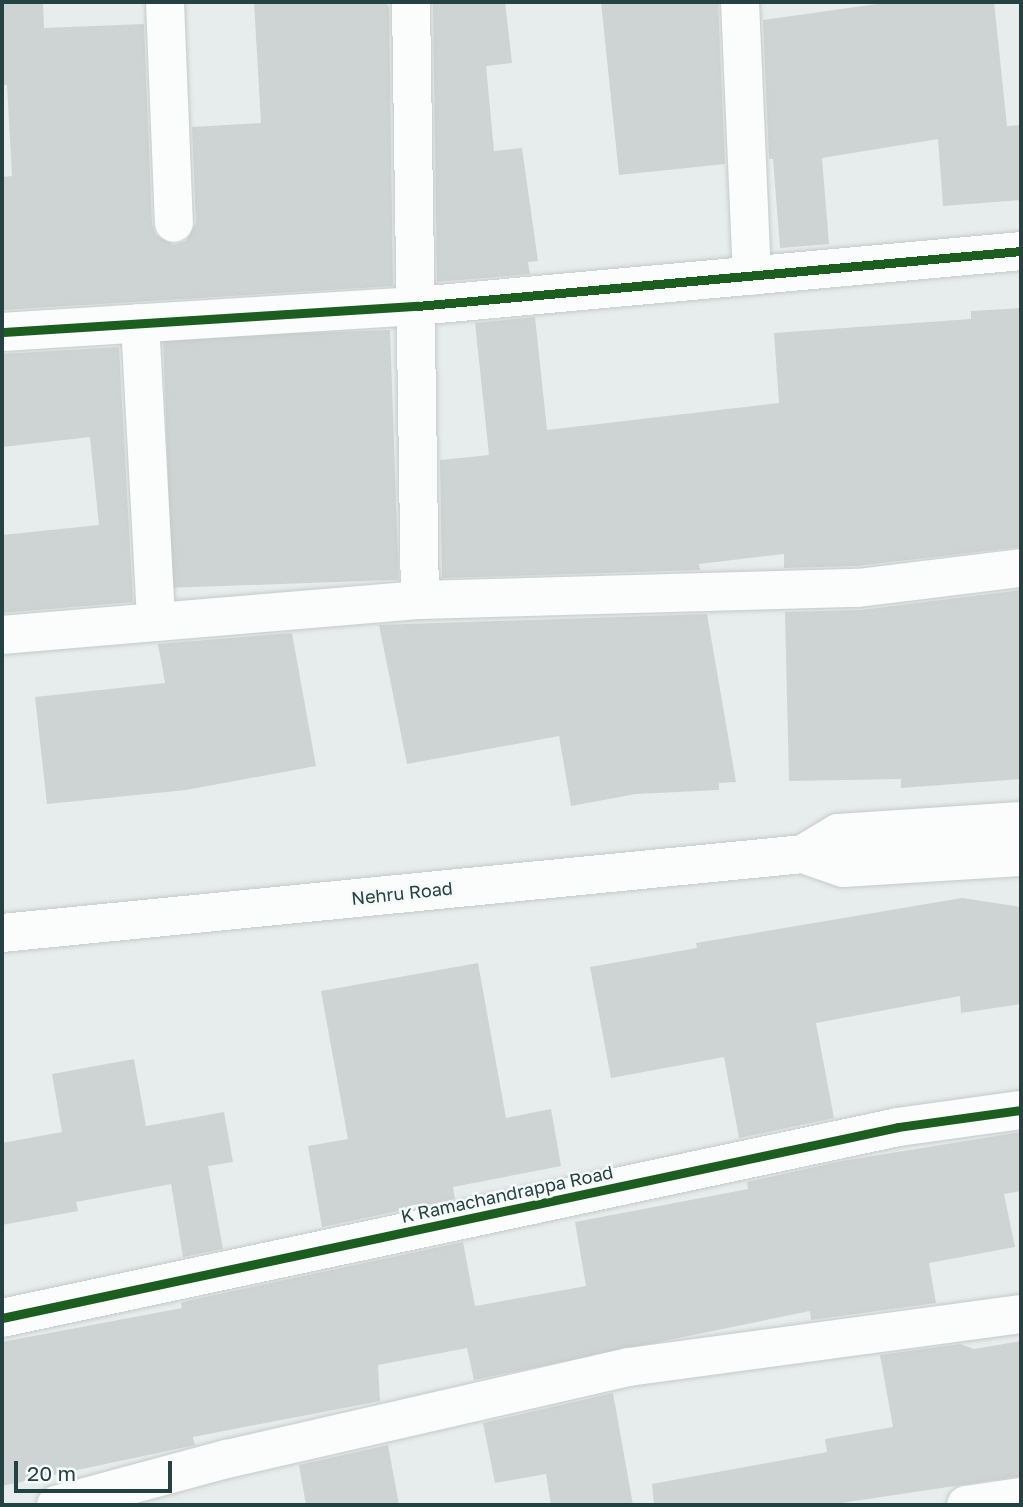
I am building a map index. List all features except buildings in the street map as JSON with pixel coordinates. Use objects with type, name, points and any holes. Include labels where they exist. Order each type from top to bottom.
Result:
[{"type":"street","points":[[165,2],[174,223]]},
{"type":"street","points":[[411,2],[420,600]]},
{"type":"street","points":[[740,2],[752,276]]},
{"type":"street","points":[[2,332],[417,306],[1021,251]]},
{"type":"street","points":[[140,323],[156,622]]},
{"type":"street","points":[[2,635],[420,600],[858,588],[1021,568]]},
{"type":"street","name":"Nehru Road","points":[[2,933],[803,853],[838,833],[1021,821]]},
{"type":"street","name":"Nehru Road","points":[[803,853],[843,867],[1021,857]]},
{"type":"street","name":"K Ramachandrappa Road","points":[[2,1318],[898,1126],[1021,1110]]},
{"type":"street","points":[[56,1505],[227,1459],[629,1367],[1021,1314]]},
{"type":"street","points":[[966,1505],[1021,1497]]},
{"type":"cycle path","points":[[2,332],[417,306],[1021,251]]},
{"type":"cycle path","points":[[2,1318],[898,1127],[1021,1110]]}]
